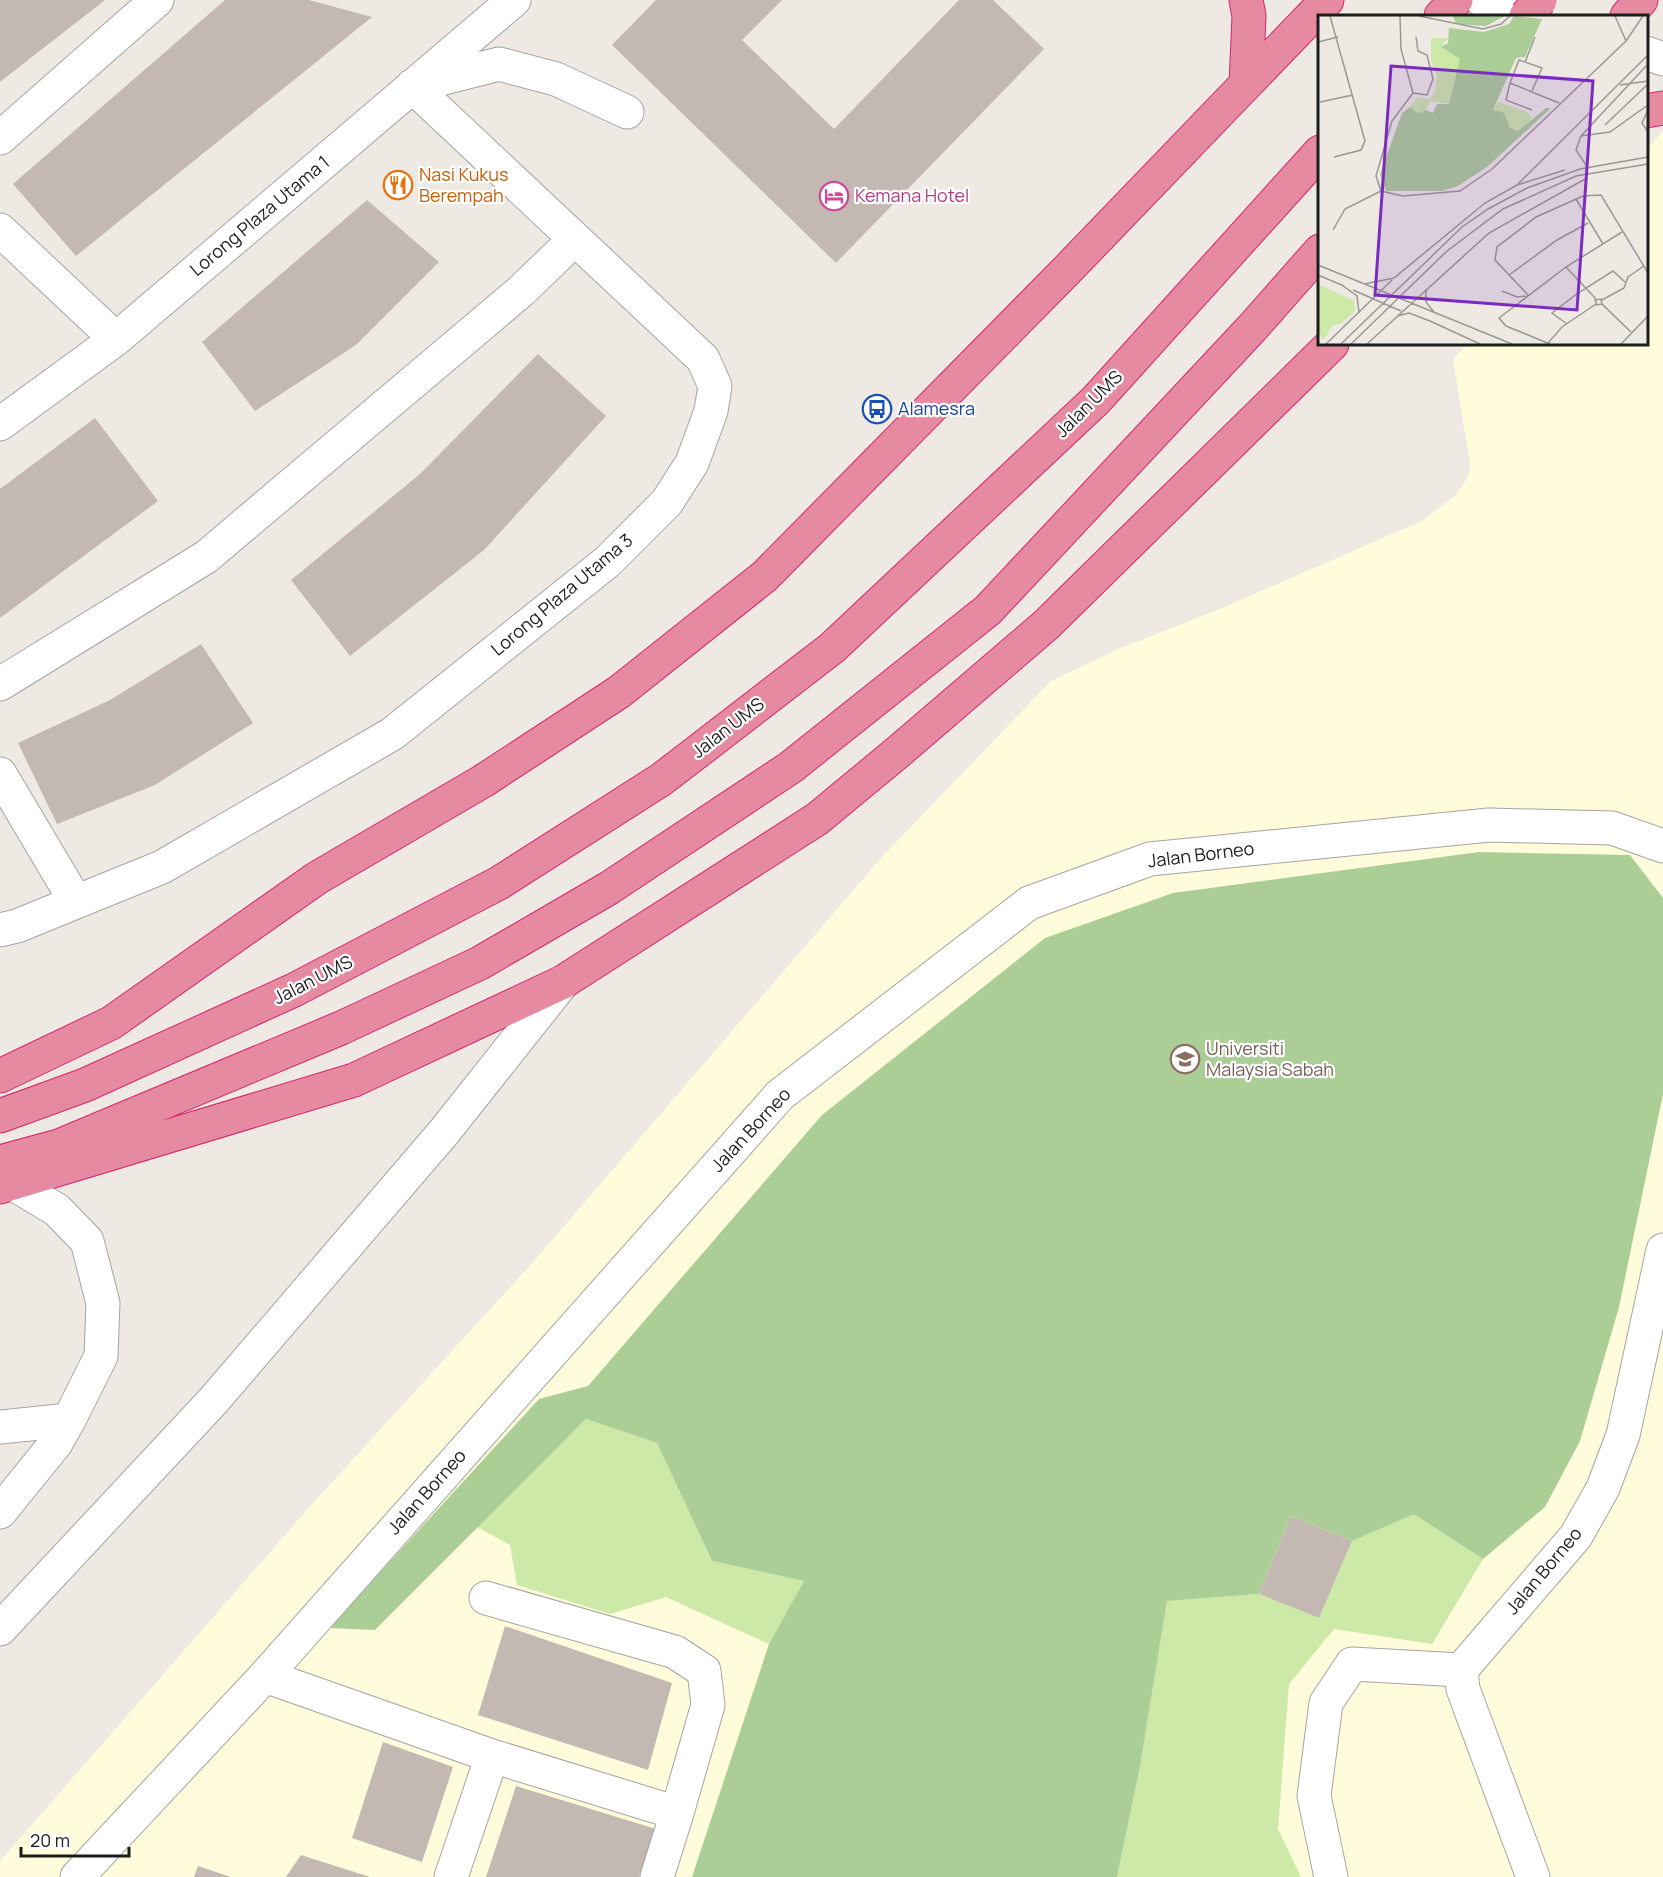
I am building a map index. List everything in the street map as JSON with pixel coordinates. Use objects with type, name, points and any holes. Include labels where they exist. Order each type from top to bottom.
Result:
[{"type":"highway","points":[[1246,0],[1249,16],[1246,84]]},
{"type":"highway","points":[[0,1076],[111,1023],[317,878],[483,781],[619,692],[765,576],[1011,327],[1327,0]]},
{"type":"highway","points":[[1442,15],[1456,0]]},
{"type":"highway","points":[[1527,15],[1540,0]]},
{"type":"highway","points":[[1628,15],[1641,0]]},
{"type":"highway","points":[[1648,111],[1663,108]]},
{"type":"highway","name":"Jalan UMS","points":[[0,1116],[85,1085],[304,985],[499,883],[662,778],[832,648],[1096,400],[1318,154]]},
{"type":"highway","points":[[4,1177],[59,1146],[341,1028],[480,963],[609,888],[791,767],[988,610],[1252,328],[1318,253]]},
{"type":"highway","points":[[4,1177],[354,1080],[562,982],[817,819],[898,753],[1046,625],[1331,345]]},
{"type":"street","points":[[0,138],[157,0]]},
{"type":"street","name":"Lorong Plaza Utama 1","points":[[0,424],[116,339],[514,0]]},
{"type":"street","points":[[1482,0],[1531,15]]},
{"type":"street","points":[[1648,53],[1663,59]]},
{"type":"street","points":[[412,86],[499,64],[556,79],[627,112]]},
{"type":"street","name":"Lorong Plaza Utama 3","points":[[0,930],[16,926],[162,867],[393,734],[608,562],[667,502],[692,463],[711,411],[715,386],[703,359],[412,86]]},
{"type":"street","points":[[0,230],[116,339]]},
{"type":"street","points":[[0,684],[206,557],[521,291],[574,240]]},
{"type":"street","points":[[0,774],[76,902]]},
{"type":"street","name":"Jalan Borneo","points":[[77,1877],[265,1676],[780,1095],[1029,903],[1150,859],[1489,825],[1612,828],[1663,846]]},
{"type":"street","points":[[0,1629],[213,1401],[444,1132],[562,982]]},
{"type":"street","points":[[0,1512],[49,1452],[69,1420],[100,1356],[103,1303],[87,1241],[57,1210],[4,1177]]},
{"type":"street","name":"Jalan Borneo","points":[[1461,1670],[1576,1536],[1603,1488],[1623,1435],[1663,1250]]},
{"type":"street","points":[[0,1427],[69,1420]]},
{"type":"street","points":[[486,1598],[675,1652],[704,1671],[708,1705],[657,1877]]},
{"type":"street","points":[[1331,1877],[1314,1796],[1326,1703],[1352,1664],[1461,1670],[1463,1689],[1533,1877]]},
{"type":"street","points":[[265,1676],[492,1756],[677,1813]]},
{"type":"street","points":[[451,1877],[492,1756]]},
{"type":"shaded area","name":"Universiti Malaysia Sabah","points":[[1663,131],[1663,1877],[0,1877],[0,1861],[314,1502],[534,1261],[881,858],[1051,681],[1118,649],[1215,611],[1422,521],[1455,496],[1468,477],[1470,464],[1453,359],[1467,345],[1648,345],[1648,148]]},
{"type":"green space","points":[[1479,852],[1630,855],[1663,898],[1663,1094],[1619,1307],[1580,1441],[1545,1507],[1483,1559],[1414,1514],[1352,1541],[1291,1516],[1259,1594],[1167,1601],[1140,1767],[1117,1877],[692,1877],[769,1644],[804,1581],[712,1561],[657,1443],[586,1419],[375,1630],[329,1628],[539,1399],[588,1386],[822,1115],[1045,938],[1173,893]]},
{"type":"green space","points":[[586,1419],[657,1443],[712,1561],[805,1581],[769,1644],[666,1597],[610,1614],[517,1585],[510,1545],[477,1527]]},
{"type":"green space","points":[[1414,1513],[1483,1559],[1432,1644],[1334,1629],[1289,1684],[1278,1829],[1301,1877],[1117,1877],[1140,1767],[1167,1601],[1259,1594],[1319,1618],[1352,1541]]},
{"type":"building","points":[[0,0],[105,0],[0,82]]},
{"type":"building","points":[[225,0],[309,0],[372,17],[76,256],[13,184]]},
{"type":"building","name":"Kemana Hotel","points":[[656,0],[782,0],[742,40],[834,129],[959,0],[993,0],[1044,49],[836,263],[612,45]]},
{"type":"building","points":[[367,200],[439,262],[356,345],[255,411],[202,342]]},
{"type":"building","points":[[538,354],[606,416],[484,550],[350,656],[291,580],[420,474]]},
{"type":"building","points":[[95,418],[158,501],[0,618],[0,489]]},
{"type":"building","points":[[201,644],[253,723],[155,785],[57,824],[18,743],[110,700]]},
{"type":"building","points":[[1291,1516],[1352,1541],[1319,1618],[1259,1594]]},
{"type":"building","points":[[505,1626],[672,1683],[648,1770],[478,1715]]},
{"type":"building","points":[[383,1742],[453,1767],[422,1862],[352,1838]]},
{"type":"building","points":[[516,1786],[656,1829],[639,1877],[486,1877]]},
{"type":"building","points":[[301,1855],[370,1877],[286,1877]]},
{"type":"building","points":[[198,1866],[231,1877],[194,1877]]},
{"type":"place","name":"Nasi Kukus Berempah","points":[[398,185]]},
{"type":"place","name":"Kemana Hotel","points":[[834,196]]},
{"type":"place","name":"Alamesra","points":[[877,409]]},
{"type":"place","name":"Universiti Malaysia Sabah","points":[[1185,1059]]}]
